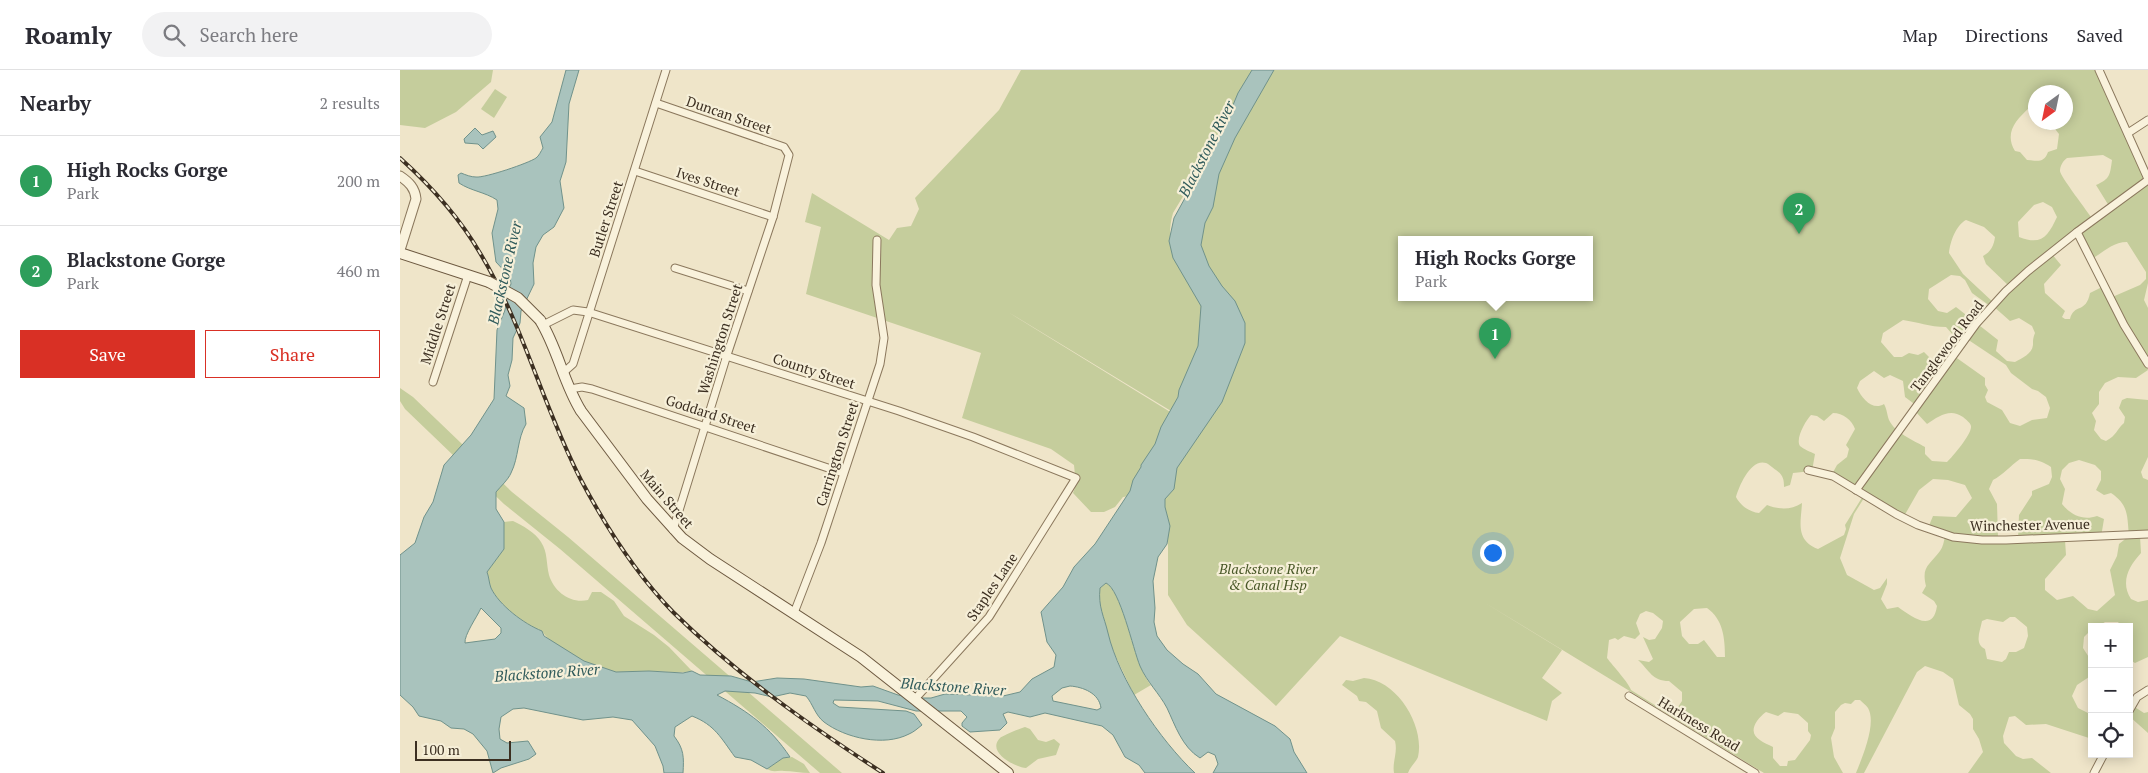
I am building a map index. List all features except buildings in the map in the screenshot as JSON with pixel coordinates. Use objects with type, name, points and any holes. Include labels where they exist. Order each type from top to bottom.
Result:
[{"type":"main road","name":"Main Street","points":[[400,252],[489,282],[518,298],[542,323],[552,340],[570,389],[581,411],[599,438],[673,530],[710,559],[861,657],[904,691],[917,697],[937,718],[1008,773]]},
{"type":"street","name":"Butler Street","points":[[564,372],[573,364],[666,70]]},
{"type":"street","points":[[2099,70],[2148,180]]},
{"type":"street","name":"Duncan Street","points":[[656,103],[784,147],[789,155]]},
{"type":"street","points":[[2128,133],[2148,120]]},
{"type":"street","name":"Washington Street","points":[[673,530],[727,355],[773,217],[789,155]]},
{"type":"street","name":"Ives Street","points":[[635,171],[773,217]]},
{"type":"street","points":[[400,176],[416,192],[416,199],[400,252]]},
{"type":"street","name":"Tanglewood Road","points":[[1856,490],[1976,324],[2016,281],[2077,232],[2148,180]]},
{"type":"street","points":[[2077,232],[2124,325],[2148,364]]},
{"type":"street","name":"Carrington Street","points":[[794,613],[821,543],[880,364],[884,338],[876,284],[877,240]]},
{"type":"street","points":[[675,268],[748,291]]},
{"type":"street","name":"Middle Street","points":[[433,382],[468,274]]},
{"type":"street","name":"County Street","points":[[542,323],[573,310],[590,312],[727,355],[973,437],[1076,478]]},
{"type":"street","name":"Goddard Street","points":[[570,389],[582,387],[592,389],[843,473]]},
{"type":"street","name":"Winchester Avenue","points":[[1808,470],[1833,476],[1918,525],[1960,538],[2006,540],[2148,534]]},
{"type":"street","name":"Staples Lane","points":[[917,697],[989,618],[1076,478]]},
{"type":"street","points":[[2133,704],[2137,697],[2148,690]]},
{"type":"street","name":"Harkness Road","points":[[1629,696],[1755,773]]},
{"type":"street","points":[[2094,773],[2102,758]]},
{"type":"green space","points":[[400,70],[493,70],[491,82],[456,112],[425,128],[400,125]]},
{"type":"green space","points":[[1021,70],[1254,70],[1220,135],[1173,213],[1170,228],[1174,255],[1186,278],[1211,313],[1187,381],[1171,411],[1008,312],[1180,418],[1142,494],[1123,497],[1115,507],[1104,512],[1091,512],[1073,493],[1076,485],[1074,465],[1051,449],[962,418],[981,353],[806,294],[821,227],[805,222],[812,193],[889,240],[897,228],[911,226],[919,209],[915,198],[999,110]]},
{"type":"green space","name":"Blackstone River & Canal Hsp","points":[[1272,70],[2098,70],[2148,182],[2148,283],[2144,300],[2148,308],[2148,357],[2144,359],[2148,370],[2136,378],[2118,377],[2105,383],[2099,392],[2099,404],[2092,413],[2096,421],[2094,430],[2101,439],[2106,441],[2124,423],[2125,417],[2119,408],[2122,400],[2127,398],[2148,400],[2148,457],[2141,472],[2143,478],[2148,480],[2148,535],[2140,536],[2141,553],[2127,574],[2126,586],[2131,599],[2138,602],[2148,600],[2148,657],[2135,663],[2133,662],[2133,623],[2088,623],[2088,633],[2084,637],[2083,648],[2088,656],[2088,678],[2077,685],[2072,696],[2078,708],[2088,713],[2088,738],[2046,724],[2026,725],[2015,716],[2009,717],[2003,736],[2004,743],[2016,756],[2023,759],[2032,758],[2051,773],[1968,773],[1983,752],[1979,739],[1973,729],[1973,719],[1959,705],[1953,679],[1943,672],[1925,666],[1917,672],[1864,773],[1856,773],[1868,740],[1871,722],[1868,708],[1860,700],[1855,700],[1851,704],[1845,703],[1841,705],[1835,712],[1835,728],[1831,738],[1834,757],[1843,773],[1764,773],[1482,601],[1562,650],[1542,678],[1562,693],[1552,701],[1547,721],[1340,636],[1276,706],[1187,625],[1168,595],[1168,518],[1158,489],[1216,287],[1186,224]],"holes":[[[2103,155],[2112,160],[2111,169],[2104,181],[2096,185],[2109,206],[2093,220],[2060,171],[2062,164],[2067,158]],[[2043,202],[2052,207],[2057,217],[2043,238],[2027,240],[2019,237],[2018,222],[2034,205]],[[1966,220],[1984,227],[1995,237],[1992,248],[1983,256],[1986,264],[2010,287],[1994,303],[1963,274],[1949,253],[1952,239],[1962,222]],[[2078,235],[2090,260],[2112,246],[2127,242],[2146,272],[2146,279],[2140,285],[2110,298],[2102,287],[2090,293],[2086,304],[2074,311],[2070,319],[2065,319],[2062,317],[2065,311],[2045,293],[2044,284],[2061,265],[2051,253]],[[1951,275],[1960,276],[1965,280],[1972,293],[1990,306],[1993,306],[2010,321],[2019,318],[2032,326],[2035,333],[2031,351],[2015,362],[2007,361],[1996,351],[1998,340],[1956,307],[1947,313],[1938,311],[1928,299],[1929,289]],[[1903,320],[1946,327],[1961,344],[1967,339],[2006,365],[2011,373],[2046,397],[2050,408],[2047,418],[2032,420],[2020,426],[2010,423],[2002,410],[1987,402],[1985,397],[1988,390],[1985,385],[1985,378],[1954,356],[1943,371],[1924,352],[1918,355],[1909,353],[1902,357],[1894,357],[1881,342],[1883,333]],[[1874,371],[1884,378],[1890,375],[1903,381],[1905,397],[1917,406],[1915,411],[1927,424],[1940,416],[1954,413],[1968,421],[1971,430],[1962,445],[1947,462],[1932,461],[1925,454],[1925,447],[1895,429],[1889,420],[1884,404],[1876,406],[1865,400],[1857,388],[1860,381]],[[1833,413],[1837,413],[1852,423],[1855,429],[1846,445],[1849,449],[1847,457],[1837,465],[1831,476],[1863,496],[1845,525],[1844,535],[1818,549],[1806,541],[1803,536],[1801,530],[1802,503],[1794,507],[1785,508],[1767,505],[1759,513],[1745,508],[1736,497],[1746,474],[1755,465],[1767,464],[1780,474],[1784,487],[1790,485],[1793,473],[1812,471],[1815,454],[1801,447],[1799,439],[1806,421],[1811,415],[1817,416],[1824,421]],[[2020,459],[2043,462],[2051,467],[2052,477],[2049,484],[2032,491],[2032,495],[2019,515],[2018,539],[1998,537],[1997,504],[1989,489],[1993,480]],[[2079,460],[2095,465],[2101,471],[2101,480],[2096,490],[2104,495],[2111,493],[2117,497],[2126,512],[2129,536],[2119,544],[2117,556],[2110,570],[2115,595],[2097,611],[2088,609],[2073,596],[2057,600],[2045,590],[2045,579],[2066,555],[2065,540],[2101,537],[2104,519],[2097,516],[2087,518],[2078,516],[2062,504],[2065,489],[2060,479],[2062,470],[2069,463]],[[1933,479],[1948,480],[1965,485],[1972,498],[1956,517],[1933,516],[1928,528],[1945,536],[1941,549],[1927,566],[1925,574],[1926,586],[1922,593],[1934,601],[1937,606],[1935,614],[1926,621],[1915,618],[1898,607],[1887,609],[1881,599],[1887,584],[1887,578],[1880,588],[1874,590],[1847,575],[1840,558],[1854,514],[1864,498],[1903,518],[1919,490]],[[1707,608],[1717,618],[1722,630],[1725,657],[1717,657],[1704,640],[1698,644],[1689,644],[1682,636],[1680,622],[1694,609]],[[1646,611],[1653,613],[1663,621],[1662,628],[1655,639],[1649,640],[1643,637],[1653,659],[1649,662],[1638,660],[1652,675],[1663,681],[1669,681],[1682,692],[1682,701],[1672,716],[1631,690],[1607,658],[1609,640],[1615,638],[1618,640],[1624,636],[1635,639],[1640,634],[1636,623],[1640,614]],[[2010,617],[2015,617],[2027,627],[2028,636],[2024,648],[2016,652],[2009,652],[2006,659],[2002,662],[1987,659],[1985,649],[1979,640],[1982,621],[1987,619],[2003,622]],[[1766,712],[1778,716],[1784,712],[1798,714],[1808,723],[1808,731],[1811,735],[1810,740],[1795,760],[1788,761],[1787,766],[1780,766],[1773,758],[1773,747],[1760,740],[1754,731],[1757,721]]]},
{"type":"green space","points":[[495,89],[507,97],[494,118],[481,109]]},
{"type":"green space","points":[[400,388],[413,397],[512,492],[568,537],[842,773],[820,773],[560,549],[504,504],[405,409],[400,401]]},
{"type":"green space","points":[[513,521],[532,532],[541,542],[546,554],[551,581],[559,591],[570,598],[582,601],[588,600],[592,592],[601,592],[614,601],[624,616],[669,647],[692,671],[623,673],[597,667],[564,650],[542,631],[513,613],[495,594],[490,586],[487,572],[504,549],[504,522]]},
{"type":"green space","points":[[1106,583],[1118,600],[1139,661],[1151,685],[1134,695],[1105,629],[1100,602],[1100,588]]},
{"type":"green space","points":[[1364,678],[1376,681],[1387,687],[1406,707],[1413,719],[1419,745],[1418,757],[1408,773],[1394,773],[1395,741],[1381,728],[1377,711],[1366,702],[1359,701],[1357,696],[1342,685],[1346,680],[1353,681]]},
{"type":"green space","points":[[2133,706],[2144,713],[2148,712],[2148,733],[2133,720]]},
{"type":"green space","points":[[1025,727],[1030,729],[1038,740],[1046,742],[1054,739],[1060,744],[1056,755],[1038,759],[1026,768],[1015,765],[1004,758],[997,748],[1000,738]]},
{"type":"green space","points":[[792,757],[804,764],[810,773],[767,769],[783,758]]},
{"type":"water","name":"Blackstone River","points":[[566,70],[579,70],[569,104],[566,162],[560,181],[564,208],[554,227],[543,235],[536,247],[533,263],[534,284],[521,311],[520,323],[513,338],[512,360],[508,375],[510,386],[506,396],[524,408],[526,424],[511,473],[496,492],[496,509],[504,522],[504,549],[487,572],[491,588],[500,601],[520,619],[542,631],[544,636],[584,661],[616,672],[683,673],[692,671],[700,675],[731,676],[752,682],[777,678],[804,679],[861,687],[873,686],[898,695],[920,698],[931,698],[945,694],[1003,696],[1020,692],[1032,679],[1054,667],[1056,655],[1047,642],[1041,612],[1063,587],[1074,567],[1095,544],[1130,491],[1133,480],[1155,444],[1161,427],[1178,397],[1179,390],[1198,346],[1201,306],[1173,258],[1169,241],[1174,218],[1223,129],[1238,93],[1252,70],[1274,70],[1235,138],[1219,174],[1213,207],[1205,223],[1201,245],[1209,266],[1235,301],[1245,323],[1245,343],[1222,402],[1177,468],[1174,489],[1165,499],[1170,526],[1167,544],[1158,557],[1153,581],[1154,622],[1157,636],[1167,650],[1198,674],[1216,694],[1275,726],[1290,739],[1294,752],[1307,773],[1213,773],[1218,764],[1215,755],[1208,752],[1200,758],[1188,748],[1167,708],[1143,672],[1121,607],[1111,588],[1106,583],[1100,588],[1101,606],[1113,651],[1121,670],[1155,727],[1195,773],[1145,773],[1139,765],[1125,757],[1113,735],[1102,726],[1045,713],[1030,717],[1008,712],[1003,714],[1007,723],[1000,730],[970,732],[962,726],[967,717],[961,711],[916,711],[878,701],[834,700],[833,703],[839,707],[906,711],[914,714],[922,725],[911,733],[899,738],[877,740],[854,736],[833,728],[821,719],[806,696],[790,693],[772,697],[755,693],[725,691],[717,695],[758,721],[775,737],[790,757],[783,758],[767,769],[751,760],[735,757],[712,728],[692,716],[675,727],[674,736],[683,753],[683,773],[664,773],[655,746],[632,720],[613,717],[583,720],[524,708],[513,709],[501,717],[500,739],[507,743],[528,741],[536,754],[529,759],[501,768],[493,773],[487,751],[473,734],[464,729],[451,728],[441,721],[419,716],[413,707],[400,695],[400,555],[415,543],[424,517],[433,502],[444,465],[471,435],[494,399],[497,330],[505,310],[508,290],[511,284],[510,277],[496,262],[492,233],[498,209],[497,200],[459,183],[458,175],[461,173],[468,176],[481,177],[536,158],[543,148],[540,137],[552,122]],"holes":[[[481,608],[501,628],[501,633],[495,639],[465,643]],[[1070,686],[1090,692],[1097,698],[1101,708],[1097,710],[1053,701],[1052,696],[1062,688]]]},
{"type":"water","points":[[475,128],[482,135],[493,131],[496,137],[483,149],[478,144],[465,143],[464,139]]},
{"type":"railway","points":[[400,158],[444,202],[480,253],[509,308],[555,424],[581,480],[611,532],[634,566],[673,612],[722,657],[774,698],[883,773]]},
{"type":"place","name":"Blackstone Gorge","points":[[1799,234]]},
{"type":"place","name":"High Rocks Gorge","points":[[1495,359]]}]
